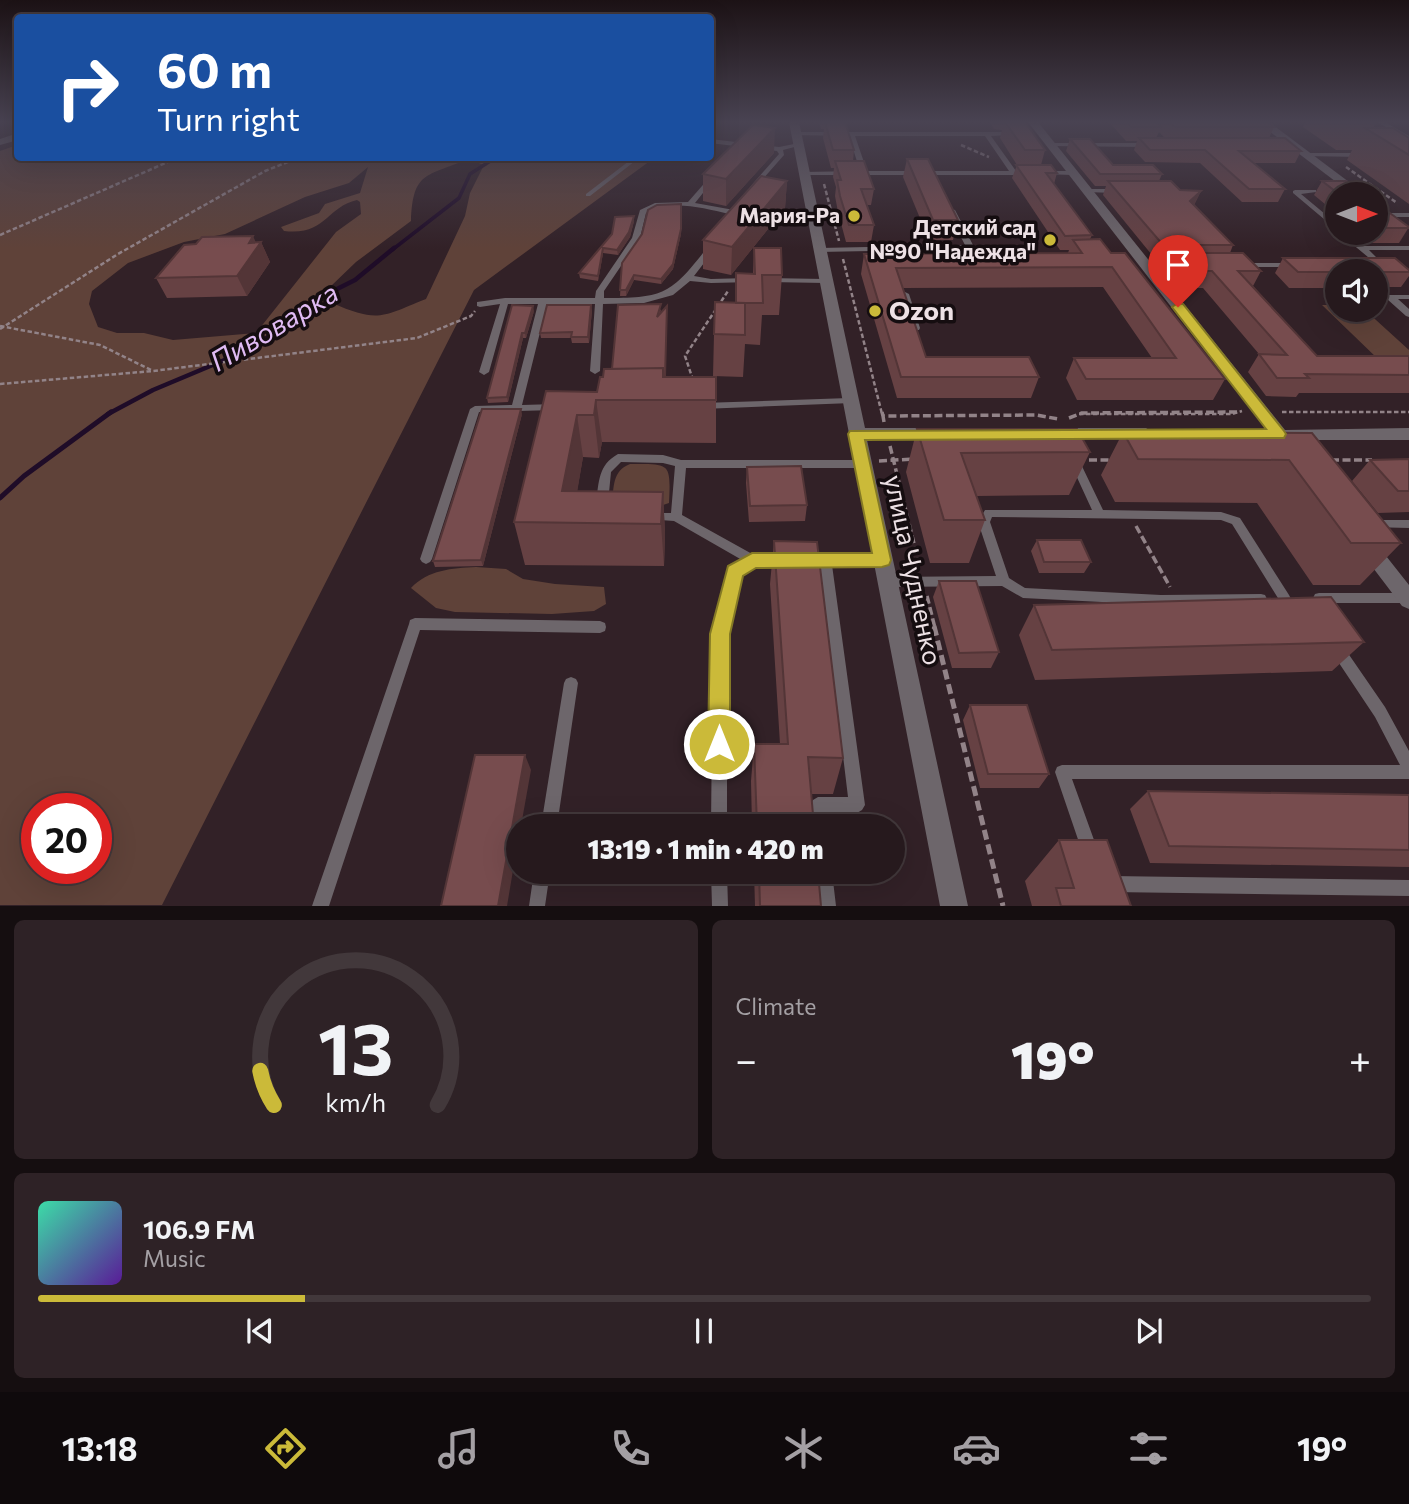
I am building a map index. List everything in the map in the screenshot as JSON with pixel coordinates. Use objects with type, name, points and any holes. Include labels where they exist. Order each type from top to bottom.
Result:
[{"type":"street","name":"улица Чудненко","points":[[802,164],[954,905]]},
{"type":"street","points":[[1066,164],[1134,257],[1299,460]]},
{"type":"street","points":[[1319,164],[1343,182]]},
{"type":"street","points":[[1388,216],[1409,231]]},
{"type":"street","points":[[856,434],[954,434]]},
{"type":"street","points":[[1064,444],[1167,434]]},
{"type":"street","points":[[1259,434],[1409,434]]},
{"type":"street","points":[[1359,529],[1408,599]]},
{"type":"lane","points":[[588,195],[628,164]]},
{"type":"lane","points":[[748,193],[773,164]]},
{"type":"lane","points":[[861,164],[864,173]]},
{"type":"lane","points":[[1008,164],[1014,173]]},
{"type":"lane","points":[[691,204],[716,173]]},
{"type":"lane","points":[[804,173],[1073,173]]},
{"type":"lane","points":[[932,173],[938,185]]},
{"type":"lane","points":[[1087,191],[1125,191]]},
{"type":"lane","points":[[1314,191],[1296,192],[1325,217]]},
{"type":"lane","points":[[819,250],[964,250],[970,247],[944,196]]},
{"type":"lane","points":[[731,212],[739,203]]},
{"type":"lane","points":[[595,371],[600,291],[636,238],[648,208],[655,205],[691,204],[731,212],[736,218],[728,228]]},
{"type":"lane","points":[[1388,215],[1409,215]]},
{"type":"lane","points":[[1358,245],[1377,259]]},
{"type":"lane","points":[[480,304],[505,301],[640,301],[659,298],[688,278],[712,248]]},
{"type":"lane","points":[[1362,248],[1409,248]]},
{"type":"lane","points":[[1134,257],[1187,265]]},
{"type":"lane","points":[[1229,265],[1298,265]]},
{"type":"lane","points":[[688,278],[711,281],[825,281]]},
{"type":"lane","points":[[905,294],[922,345]]},
{"type":"lane","points":[[1409,297],[1390,297],[1409,314]]},
{"type":"lane","points":[[484,372],[505,301]]},
{"type":"lane","points":[[516,408],[543,301]]},
{"type":"lane","points":[[694,406],[849,401]]},
{"type":"lane","points":[[426,559],[475,409],[571,407]]},
{"type":"lane","points":[[1064,444],[1100,514]]},
{"type":"lane","points":[[611,515],[601,503],[606,471],[618,458],[663,458],[681,464],[862,464]]},
{"type":"lane","points":[[676,517],[681,464]]},
{"type":"lane","points":[[1003,581],[984,522],[989,513],[1221,516],[1236,521],[1285,599]]},
{"type":"lane","points":[[637,516],[676,517],[752,560],[825,560],[924,582],[1003,581],[1023,593],[1177,600],[1285,599],[1307,604],[1408,599]]},
{"type":"lane","points":[[1359,529],[1409,524]]},
{"type":"lane","points":[[719,814],[720,634],[734,572],[752,560]]},
{"type":"lane","points":[[819,814],[818,805],[858,805],[825,560]]},
{"type":"lane","points":[[320,905],[415,624],[600,626]]},
{"type":"lane","points":[[1326,632],[1380,712],[1409,766]]},
{"type":"lane","points":[[551,814],[570,682]]},
{"type":"lane","points":[[1110,905],[1062,772],[1409,772]]},
{"type":"lane","points":[[537,905],[540,884]]},
{"type":"lane","points":[[719,884],[719,905]]},
{"type":"lane","points":[[825,884],[828,905]]},
{"type":"lane","points":[[1102,884],[1409,888]]},
{"type":"path","points":[[0,234],[162,164]]},
{"type":"path","points":[[1,327],[118,254],[283,164]]},
{"type":"path","points":[[1343,164],[1398,204]]},
{"type":"path","points":[[821,173],[1003,905]]},
{"type":"path","points":[[696,388],[685,356],[735,280]]},
{"type":"path","points":[[0,384],[153,371],[417,338],[471,316],[480,304]]},
{"type":"path","points":[[1,327],[100,345],[153,371]]},
{"type":"path","points":[[883,416],[1036,415],[1058,419],[1082,413],[1409,412]]},
{"type":"path","points":[[1064,444],[1115,460]]},
{"type":"path","points":[[862,464],[894,459],[921,459]]},
{"type":"path","points":[[1299,460],[1382,460]]},
{"type":"path","points":[[1130,515],[1177,600]]},
{"type":"shaded area","points":[[0,164],[454,164],[424,178],[415,193],[411,221],[356,262],[330,287],[332,303],[360,313],[380,315],[426,299],[465,216],[470,193],[482,164],[645,164],[474,290],[162,905],[0,905]],"holes":[[[368,167],[360,193],[325,204],[319,213],[281,227],[284,231],[309,229],[338,208],[357,200],[360,202],[361,214],[336,232],[256,333],[173,340],[144,333],[117,333],[98,327],[89,304],[92,291],[128,263],[184,242],[225,234],[305,197],[349,183]]]},
{"type":"shaded area","points":[[1340,322],[1378,322],[1409,350],[1409,360],[1379,360]]},
{"type":"shaded area","points":[[630,464],[653,464],[665,468],[669,480],[669,503],[657,507],[612,504],[617,475]]},
{"type":"shaded area","points":[[449,569],[506,569],[523,579],[555,584],[604,587],[606,604],[594,611],[552,614],[455,612],[436,608],[411,588],[433,574]]},
{"type":"building","points":[[713,164],[740,164],[726,179],[703,174]]},
{"type":"building","points":[[836,164],[865,164],[874,189],[861,189],[874,225],[849,225],[837,180],[841,180]]},
{"type":"building","points":[[909,164],[931,164],[958,220],[933,220]]},
{"type":"building","points":[[1092,164],[1153,165],[1162,174],[1100,174]]},
{"type":"building","points":[[1221,164],[1255,164],[1285,189],[1249,189]]},
{"type":"building","points":[[1016,165],[1051,165],[1057,173],[1046,173],[1092,235],[1065,236]]},
{"type":"building","points":[[761,176],[787,181],[732,247],[703,240]]},
{"type":"building","points":[[1108,181],[1171,181],[1180,190],[1201,191],[1190,201],[1233,245],[1163,245]]},
{"type":"building","points":[[681,204],[681,229],[673,264],[661,279],[634,275],[626,290],[620,290],[622,263],[642,234],[648,210],[657,205]]},
{"type":"building","points":[[1388,212],[1409,227],[1388,228]]},
{"type":"building","points":[[634,216],[629,232],[617,250],[603,248],[598,276],[579,273],[612,234],[615,217]]},
{"type":"building","points":[[253,236],[249,243],[261,242],[237,276],[156,278],[184,245],[196,244],[202,237]]},
{"type":"building","points":[[1100,239],[1111,253],[1125,253],[1225,379],[1086,379],[1074,358],[1176,358],[1112,267],[896,268],[926,357],[1029,357],[1039,377],[901,377],[864,254],[1082,253],[1073,240]]},
{"type":"building","points":[[754,248],[781,248],[782,275],[762,275],[763,303],[736,303],[736,273],[755,274]]},
{"type":"building","points":[[1172,253],[1243,253],[1261,271],[1238,271],[1317,356],[1409,356],[1409,375],[1305,374],[1309,378],[1277,378],[1259,354],[1287,355],[1212,271],[1186,271]]},
{"type":"building","points":[[1283,258],[1395,258],[1409,270],[1388,272],[1388,259],[1325,259],[1325,272],[1298,272]]},
{"type":"building","points":[[715,302],[745,303],[745,335],[714,334]]},
{"type":"building","points":[[661,304],[657,317],[667,306],[665,377],[663,368],[612,369],[618,305]]},
{"type":"building","points":[[512,305],[533,306],[525,333],[522,333],[507,397],[487,398]]},
{"type":"building","points":[[547,305],[591,305],[588,337],[571,337],[572,332],[540,333]]},
{"type":"building","points":[[663,368],[663,377],[716,377],[716,400],[596,400],[594,415],[577,415],[562,491],[663,492],[661,524],[514,522],[546,391],[597,392],[604,369]]},
{"type":"building","points":[[482,409],[521,409],[481,560],[433,561]]},
{"type":"building","points":[[917,429],[1077,429],[1090,452],[961,453],[985,520],[944,520]]},
{"type":"building","points":[[1123,432],[1312,433],[1401,543],[1351,543],[1289,460],[1138,459]]},
{"type":"building","points":[[1409,459],[1409,491],[1398,491],[1370,460]]},
{"type":"building","points":[[801,466],[807,505],[750,506],[747,467]]},
{"type":"building","points":[[1037,540],[1081,540],[1091,562],[1044,562]]},
{"type":"building","points":[[774,541],[817,542],[843,758],[808,757],[813,814],[757,814],[754,744],[788,744]]},
{"type":"building","points":[[939,581],[976,581],[999,652],[959,653]]},
{"type":"building","points":[[1331,597],[1364,642],[1052,650],[1034,605]]},
{"type":"building","points":[[970,705],[1027,705],[1049,774],[988,774]]},
{"type":"building","points":[[475,755],[525,755],[514,814],[506,814],[506,861],[498,906],[441,906]]},
{"type":"building","points":[[1148,791],[1409,795],[1409,850],[1169,846]]},
{"type":"building","points":[[1059,840],[1107,840],[1131,906],[1061,906],[1056,888],[1074,888]]},
{"type":"building","points":[[759,884],[819,884],[821,906],[760,906]]},
{"type":"waterway","name":"Пивоварка","points":[[392,250],[459,198],[470,174],[485,164]]},
{"type":"waterway","name":"Пивоварка","points":[[109,413],[153,390],[246,351],[301,316],[317,299],[355,280],[394,248]]},
{"type":"waterway","name":"Пивоварка","points":[[0,498],[24,476],[109,413]]},
{"type":"place","name":"Мария-Ра","points":[[854,216]]},
{"type":"place","name":"Детский сад №90 \"Надежда\"","points":[[1050,240]]},
{"type":"place","name":"Ozon","points":[[875,311]]},
{"type":"route","points":[[719,744],[720,634],[734,572],[752,560],[882,560],[856,434],[1279,434],[1178,307]]}]
